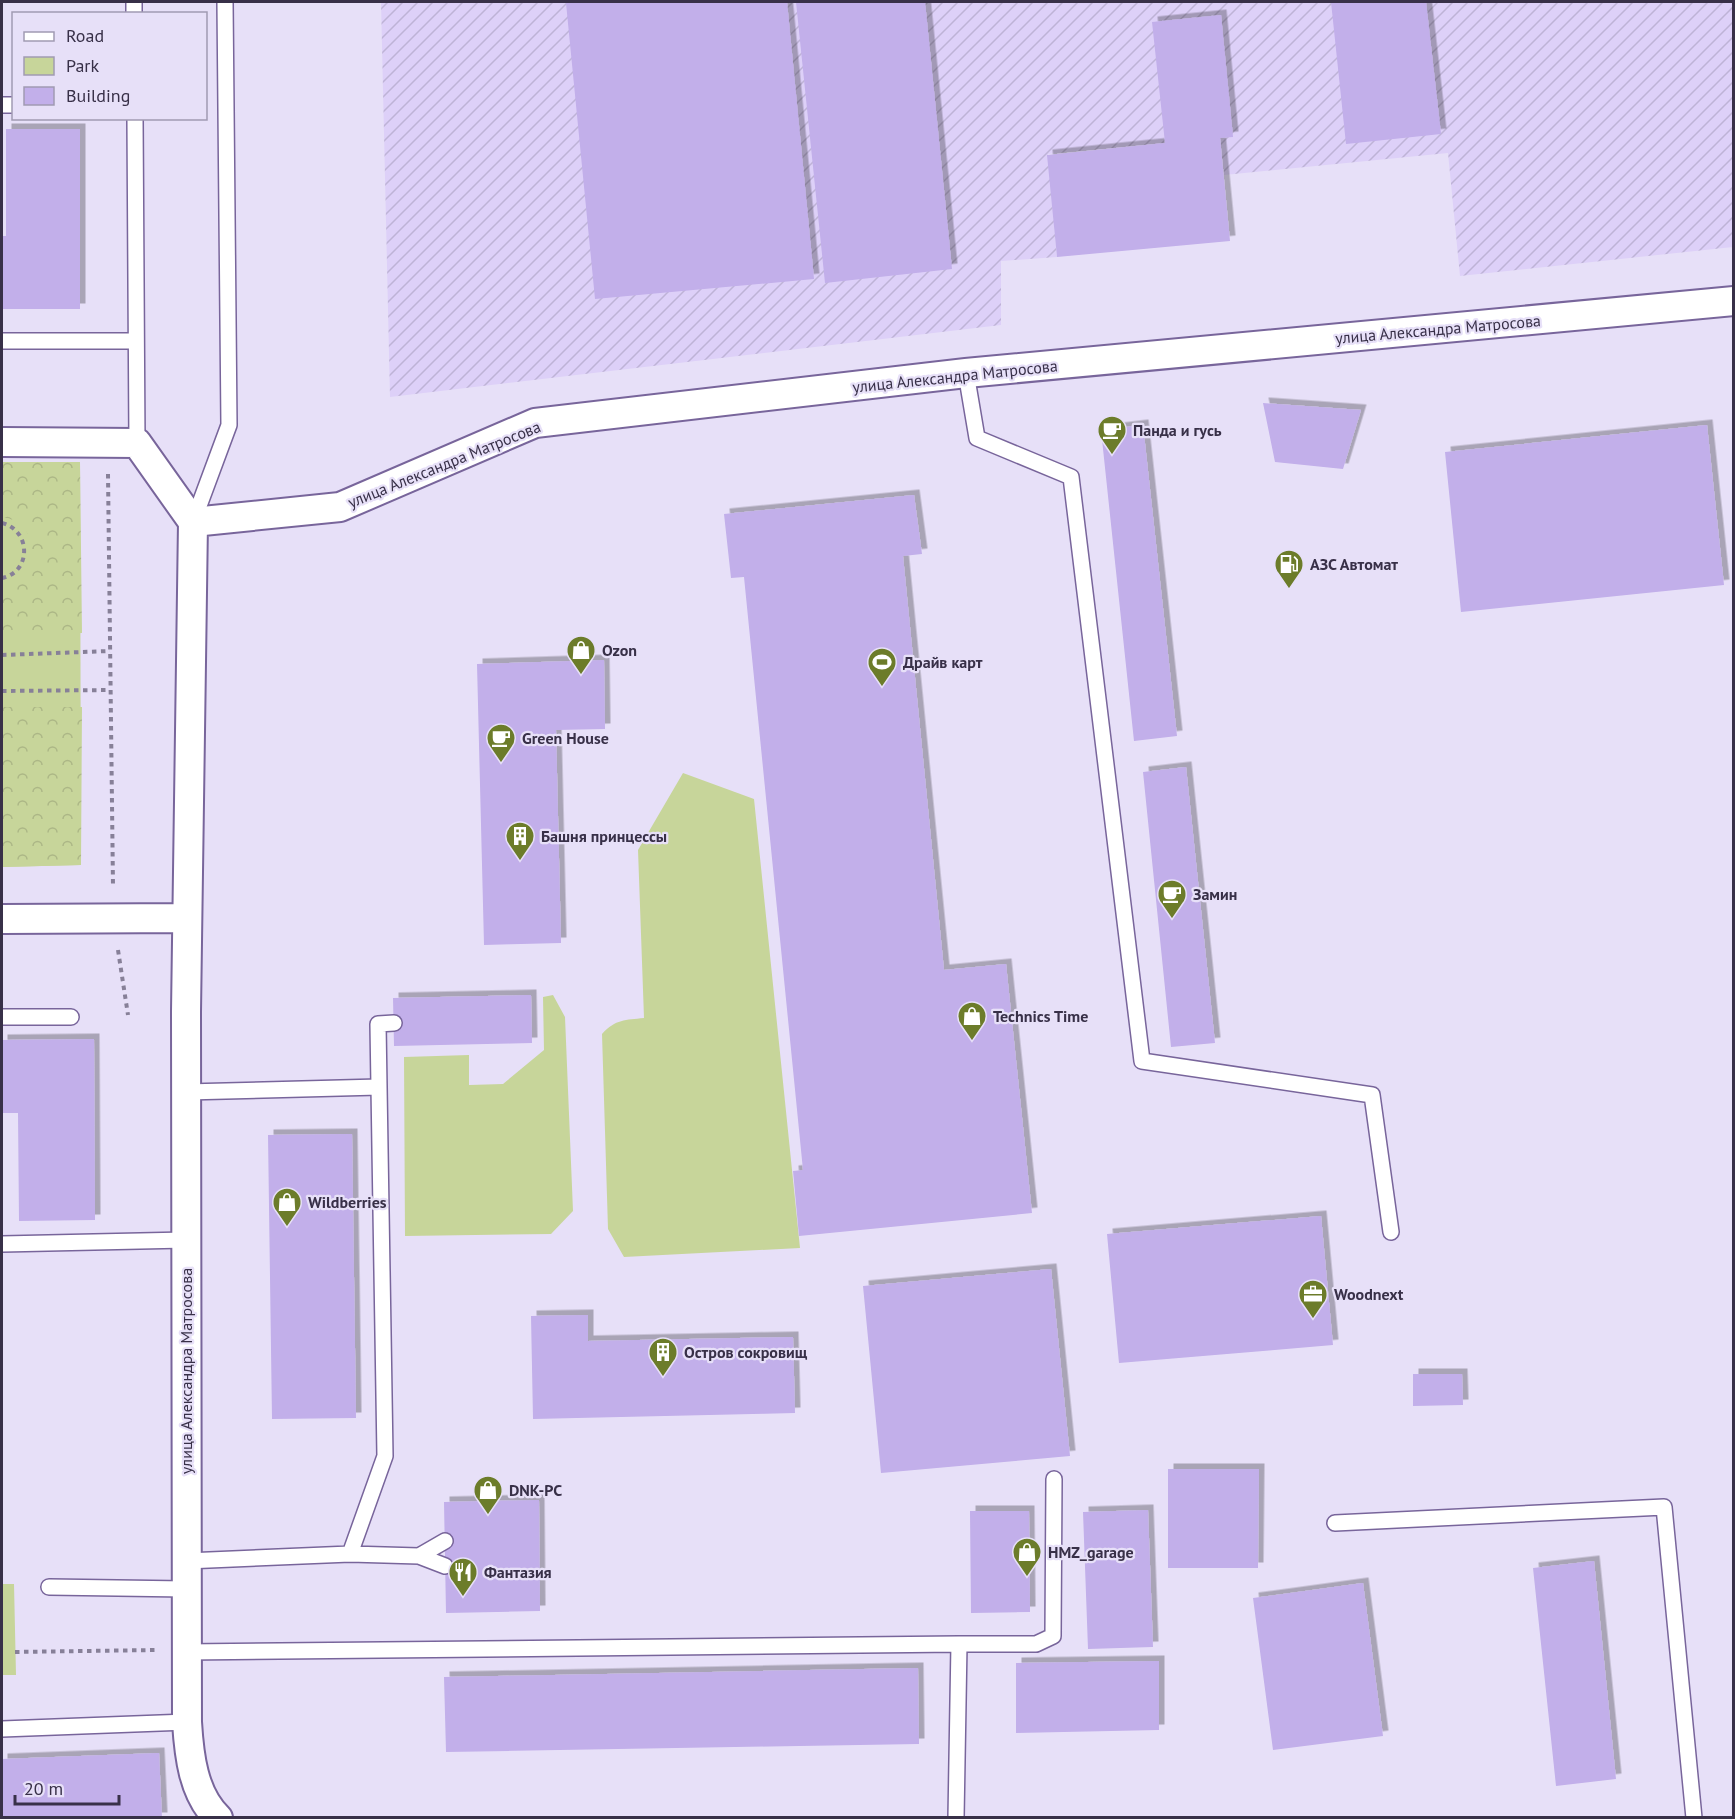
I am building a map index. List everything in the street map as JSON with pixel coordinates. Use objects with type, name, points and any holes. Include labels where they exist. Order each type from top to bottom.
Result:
[{"type":"street","name":"улица Александра Матросова","points":[[208,1813],[189,1756],[187,1722],[174,1651],[186,1575],[187,918],[193,522],[340,507],[535,423],[966,374],[1734,302]]},
{"type":"street","points":[[2,442],[137,443],[193,522]]},
{"type":"street","points":[[2,919],[187,918]]},
{"type":"lane","points":[[193,522],[229,425],[225,2]]},
{"type":"lane","points":[[135,120],[137,443]]},
{"type":"lane","points":[[2,341],[135,341]]},
{"type":"lane","points":[[966,374],[977,438],[1071,477],[1142,1061],[1372,1095],[1391,1233]]},
{"type":"lane","points":[[2,1017],[71,1017]]},
{"type":"lane","points":[[350,1554],[385,1456],[378,1024],[394,1023]]},
{"type":"lane","points":[[186,1092],[379,1088]]},
{"type":"lane","points":[[2,1244],[186,1240]]},
{"type":"lane","points":[[174,1651],[1036,1644],[1053,1636],[1054,1479]]},
{"type":"lane","points":[[1335,1523],[1664,1507],[1694,1818]]},
{"type":"lane","points":[[418,1556],[445,1541]]},
{"type":"lane","points":[[49,1587],[186,1575],[350,1554],[418,1556],[445,1566]]},
{"type":"lane","points":[[956,1818],[958,1644]]},
{"type":"lane","points":[[2,1730],[187,1722]]},
{"type":"path","points":[[108,441],[113,919],[128,1015]]},
{"type":"path","points":[[2,523],[16,530],[25,547],[21,566],[14,573],[2,578]]},
{"type":"path","points":[[2,655],[110,651]]},
{"type":"path","points":[[2,691],[110,690]]},
{"type":"path","points":[[15,1652],[174,1651]]},
{"type":"shaded area","points":[[381,2],[1733,2],[1733,247],[1460,276],[1448,153],[1224,175],[1220,138],[1048,154],[1057,257],[1001,261],[1001,325],[390,397]]},
{"type":"green space","points":[[2,462],[80,462],[81,865],[2,867]]},
{"type":"green space","points":[[2,462],[80,462],[82,633],[2,635],[2,586],[15,580],[24,572],[30,561],[32,550],[25,529],[15,521],[2,517]]},
{"type":"green space","points":[[2,707],[82,707],[81,865],[2,867]]},
{"type":"green space","points":[[683,773],[754,799],[800,1248],[624,1257],[608,1229],[602,1034],[616,1023],[644,1018],[638,850]]},
{"type":"green space","points":[[553,995],[565,1017],[573,1211],[551,1234],[405,1236],[404,1057],[469,1055],[469,1085],[503,1084],[544,1050],[543,997]]},
{"type":"green space","points":[[2,1584],[14,1584],[16,1675],[2,1675]]},
{"type":"building","points":[[787,2],[814,279],[595,299],[566,3]]},
{"type":"building","points":[[796,2],[925,2],[952,269],[825,283]]},
{"type":"building","points":[[1331,2],[1426,2],[1441,134],[1346,144]]},
{"type":"building","points":[[1221,15],[1233,137],[1220,138],[1230,241],[1057,257],[1047,155],[1165,143],[1152,22]]},
{"type":"building","points":[[6,129],[80,129],[80,309],[2,309],[2,236],[6,236]]},
{"type":"building","points":[[1263,403],[1361,410],[1343,469],[1275,462]]},
{"type":"building","points":[[1143,425],[1177,736],[1134,741],[1101,430]]},
{"type":"building","points":[[1707,425],[1724,585],[1461,612],[1445,452]]},
{"type":"building","points":[[914,495],[922,554],[903,556],[944,970],[1006,964],[1032,1213],[799,1236],[793,1171],[803,1170],[744,577],[731,578],[724,514]]},
{"type":"building","name":"Башня принцессы","points":[[604,660],[605,729],[556,730],[561,943],[484,945],[477,664]]},
{"type":"building","points":[[1186,767],[1215,1043],[1171,1047],[1143,772]]},
{"type":"building","points":[[531,995],[532,1043],[394,1046],[393,998]]},
{"type":"building","points":[[94,1039],[95,1220],[19,1221],[18,1113],[2,1113],[2,1040]]},
{"type":"building","points":[[352,1134],[356,1418],[272,1419],[268,1135]]},
{"type":"building","points":[[1321,1216],[1333,1345],[1119,1363],[1107,1234]]},
{"type":"building","points":[[1051,1269],[1070,1456],[881,1473],[863,1286]]},
{"type":"building","name":"Остров сокровищ","points":[[588,1315],[588,1341],[793,1337],[795,1413],[533,1419],[531,1316]]},
{"type":"building","points":[[1413,1374],[1462,1374],[1463,1405],[1413,1406]]},
{"type":"building","points":[[1168,1469],[1259,1469],[1258,1568],[1168,1568]]},
{"type":"building","points":[[539,1500],[540,1611],[446,1613],[444,1502]]},
{"type":"building","points":[[1148,1510],[1153,1647],[1088,1649],[1083,1512]]},
{"type":"building","points":[[970,1511],[1029,1511],[1030,1612],[971,1613]]},
{"type":"building","points":[[1594,1561],[1616,1779],[1556,1786],[1533,1568]]},
{"type":"building","points":[[1363,1583],[1383,1736],[1273,1750],[1253,1598]]},
{"type":"building","points":[[1159,1661],[1159,1730],[1016,1733],[1016,1663]]},
{"type":"building","points":[[918,1668],[919,1744],[446,1752],[444,1677]]},
{"type":"building","points":[[159,1753],[162,1818],[2,1818],[2,1759]]},
{"type":"place","name":"Панда и гусь","points":[[1112,456]]},
{"type":"place","name":"АЗС Автомат","points":[[1289,590]]},
{"type":"place","name":"Ozon","points":[[581,676]]},
{"type":"place","name":"Драйв карт","points":[[882,688]]},
{"type":"place","name":"Green House","points":[[501,764]]},
{"type":"place","name":"Башня принцессы","points":[[520,862]]},
{"type":"place","name":"Замин","points":[[1172,920]]},
{"type":"place","name":"Technics Time","points":[[972,1042]]},
{"type":"place","name":"Wildberries","points":[[287,1228]]},
{"type":"place","name":"Woodnext","points":[[1313,1320]]},
{"type":"place","name":"Остров сокровищ","points":[[663,1378]]},
{"type":"place","name":"DNK-PC","points":[[488,1516]]},
{"type":"place","name":"HMZ_garage","points":[[1027,1578]]},
{"type":"place","name":"Фантазия","points":[[463,1598]]}]
